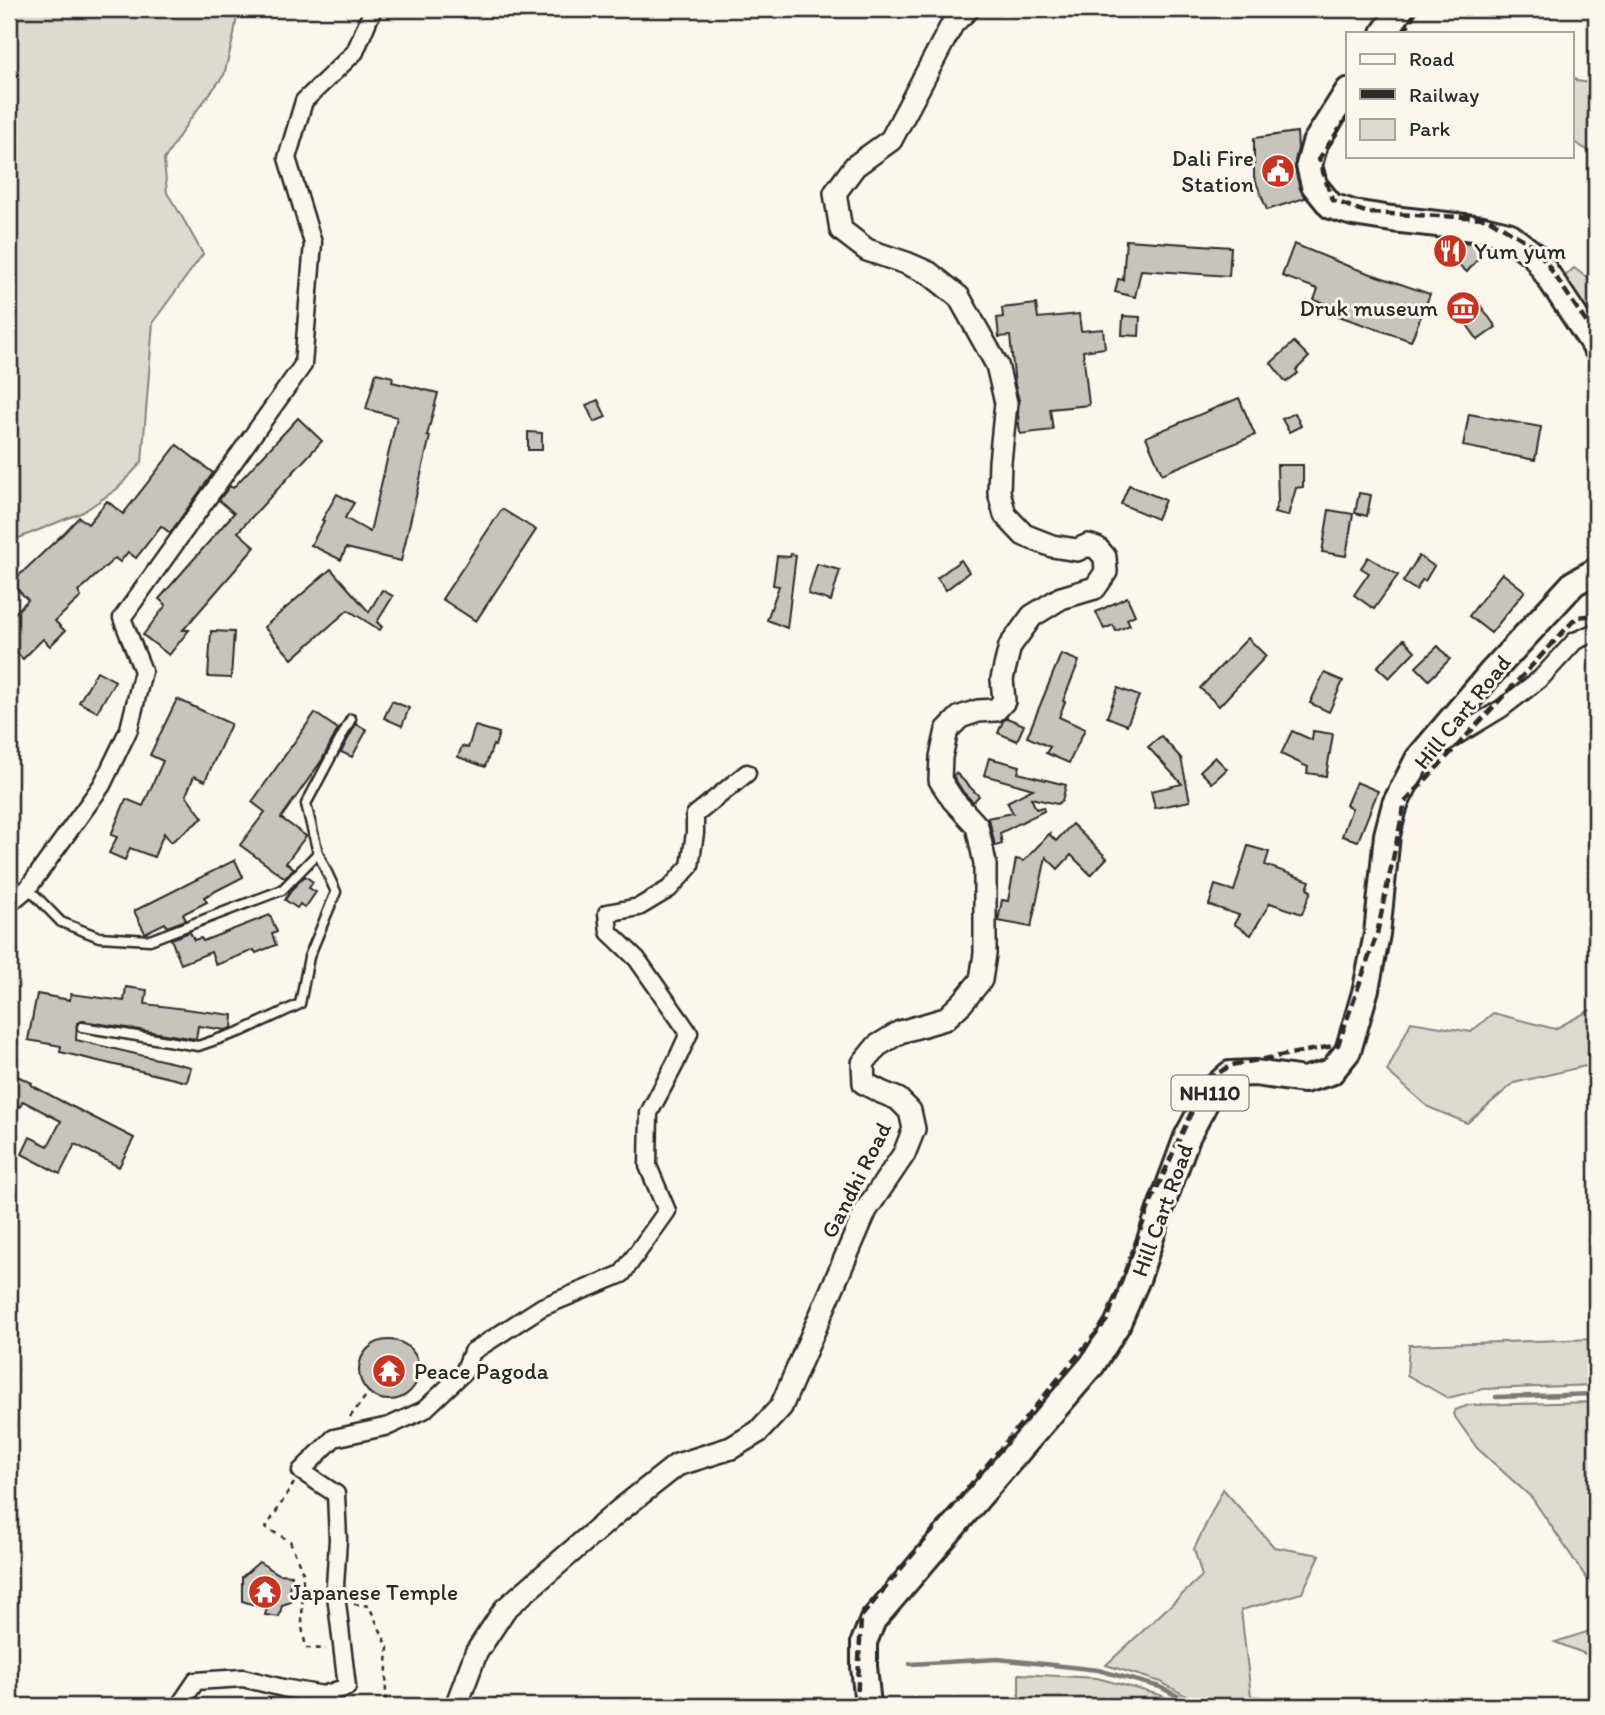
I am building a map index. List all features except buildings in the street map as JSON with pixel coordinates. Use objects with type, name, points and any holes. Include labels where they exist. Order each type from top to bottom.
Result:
[{"type":"highway","points":[[1385,32],[1401,9]]},
{"type":"highway","points":[[1346,94],[1315,144],[1309,165],[1314,185],[1331,206],[1353,213],[1483,229],[1508,235],[1535,256],[1596,348]]},
{"type":"highway","name":"Hill Cart Road","points":[[868,1706],[864,1642],[873,1620],[1092,1365],[1117,1325],[1138,1277],[1188,1137],[1212,1090],[1230,1074],[1255,1073],[1304,1080],[1331,1072],[1348,1051],[1366,989],[1377,934],[1387,835],[1395,804],[1418,759],[1490,674],[1574,583],[1596,571]]},
{"type":"main road","name":"Gandhi Road","points":[[456,1706],[476,1653],[505,1609],[677,1465],[731,1448],[758,1432],[781,1407],[866,1210],[904,1154],[914,1129],[910,1111],[898,1099],[864,1083],[863,1063],[877,1046],[900,1032],[945,1019],[981,980],[985,954],[985,863],[977,826],[953,800],[940,780],[941,757],[947,730],[960,717],[978,711],[996,710],[1003,701],[1002,679],[1010,646],[1032,616],[1061,598],[1094,588],[1106,572],[1105,557],[1097,548],[1088,545],[1077,550],[1052,546],[1024,535],[1005,515],[999,492],[1006,404],[997,365],[959,297],[929,273],[867,250],[841,230],[835,193],[855,166],[891,140],[953,23],[968,9]]},
{"type":"street","points":[[9,904],[28,888],[102,785],[129,729],[143,671],[122,618],[303,365],[313,243],[287,158],[304,101],[355,52],[373,9]]},
{"type":"street","points":[[1418,759],[1501,709],[1541,678],[1574,641],[1596,632]]},
{"type":"street","points":[[179,1706],[196,1681],[243,1678],[323,1695],[347,1687],[335,1586],[338,1539],[336,1494],[302,1471],[334,1438],[389,1426],[424,1410],[464,1372],[472,1352],[542,1307],[622,1274],[667,1212],[648,1166],[649,1113],[689,1033],[637,958],[609,932],[607,913],[639,907],[669,889],[690,866],[695,815],[747,773]]},
{"type":"lane","points":[[82,1027],[198,1046],[242,1031],[300,1004],[309,957],[336,892],[318,853],[306,804],[351,719]]},
{"type":"lane","points":[[28,888],[61,922],[99,937],[150,940],[282,890],[318,853]]},
{"type":"path","points":[[352,1414],[369,1392]]},
{"type":"path","points":[[302,1471],[266,1528],[290,1541],[303,1573],[302,1627],[306,1648],[342,1650]]},
{"type":"path","points":[[335,1586],[349,1589],[353,1604],[369,1606],[388,1647],[385,1706]]},
{"type":"green space","points":[[9,9],[238,9],[224,75],[188,122],[164,160],[167,193],[203,254],[153,322],[142,462],[117,489],[83,512],[9,542]]},
{"type":"green space","points":[[1574,77],[1577,81],[1596,84],[1596,155],[1574,142]]},
{"type":"green space","points":[[1574,268],[1596,284],[1596,328],[1564,277]]},
{"type":"green space","points":[[1596,1007],[1596,1075],[1585,1066],[1514,1083],[1467,1123],[1428,1107],[1387,1071],[1411,1022],[1471,1032],[1493,1013],[1555,1029]]},
{"type":"green space","points":[[1596,1339],[1596,1385],[1483,1389],[1448,1398],[1407,1375],[1409,1345]]},
{"type":"green space","points":[[1596,1402],[1596,1592],[1532,1498],[1477,1448],[1453,1414],[1455,1410],[1469,1405]]},
{"type":"green space","points":[[1223,1489],[1274,1547],[1320,1555],[1302,1593],[1241,1610],[1251,1696],[1328,1701],[1339,1706],[1204,1706],[1161,1682],[1106,1665],[1202,1576],[1194,1549]]},
{"type":"green space","points":[[1596,1629],[1596,1658],[1555,1642]]},
{"type":"green space","points":[[1019,1674],[1097,1678],[1160,1695],[1182,1706],[1019,1706]]},
{"type":"waterway","points":[[1496,1397],[1596,1394]]},
{"type":"waterway","points":[[910,1664],[998,1659],[1098,1670],[1160,1687],[1197,1706]]},
{"type":"railway","points":[[1405,32],[1417,9]]},
{"type":"railway","points":[[1346,119],[1319,159],[1332,200],[1368,213],[1487,218],[1536,247],[1596,337]]},
{"type":"railway","points":[[857,1706],[861,1617],[1107,1320],[1150,1204],[1206,1080],[1232,1065],[1338,1045],[1377,934],[1405,802],[1577,617],[1596,615]]},
{"type":"place","name":"Dali Fire Station","points":[[1278,171]]},
{"type":"place","name":"Yum yum","points":[[1450,251]]},
{"type":"place","name":"Druk museum","points":[[1463,308]]},
{"type":"place","name":"Peace Pagoda","points":[[389,1371]]},
{"type":"place","name":"Japanese Temple","points":[[265,1592]]}]
